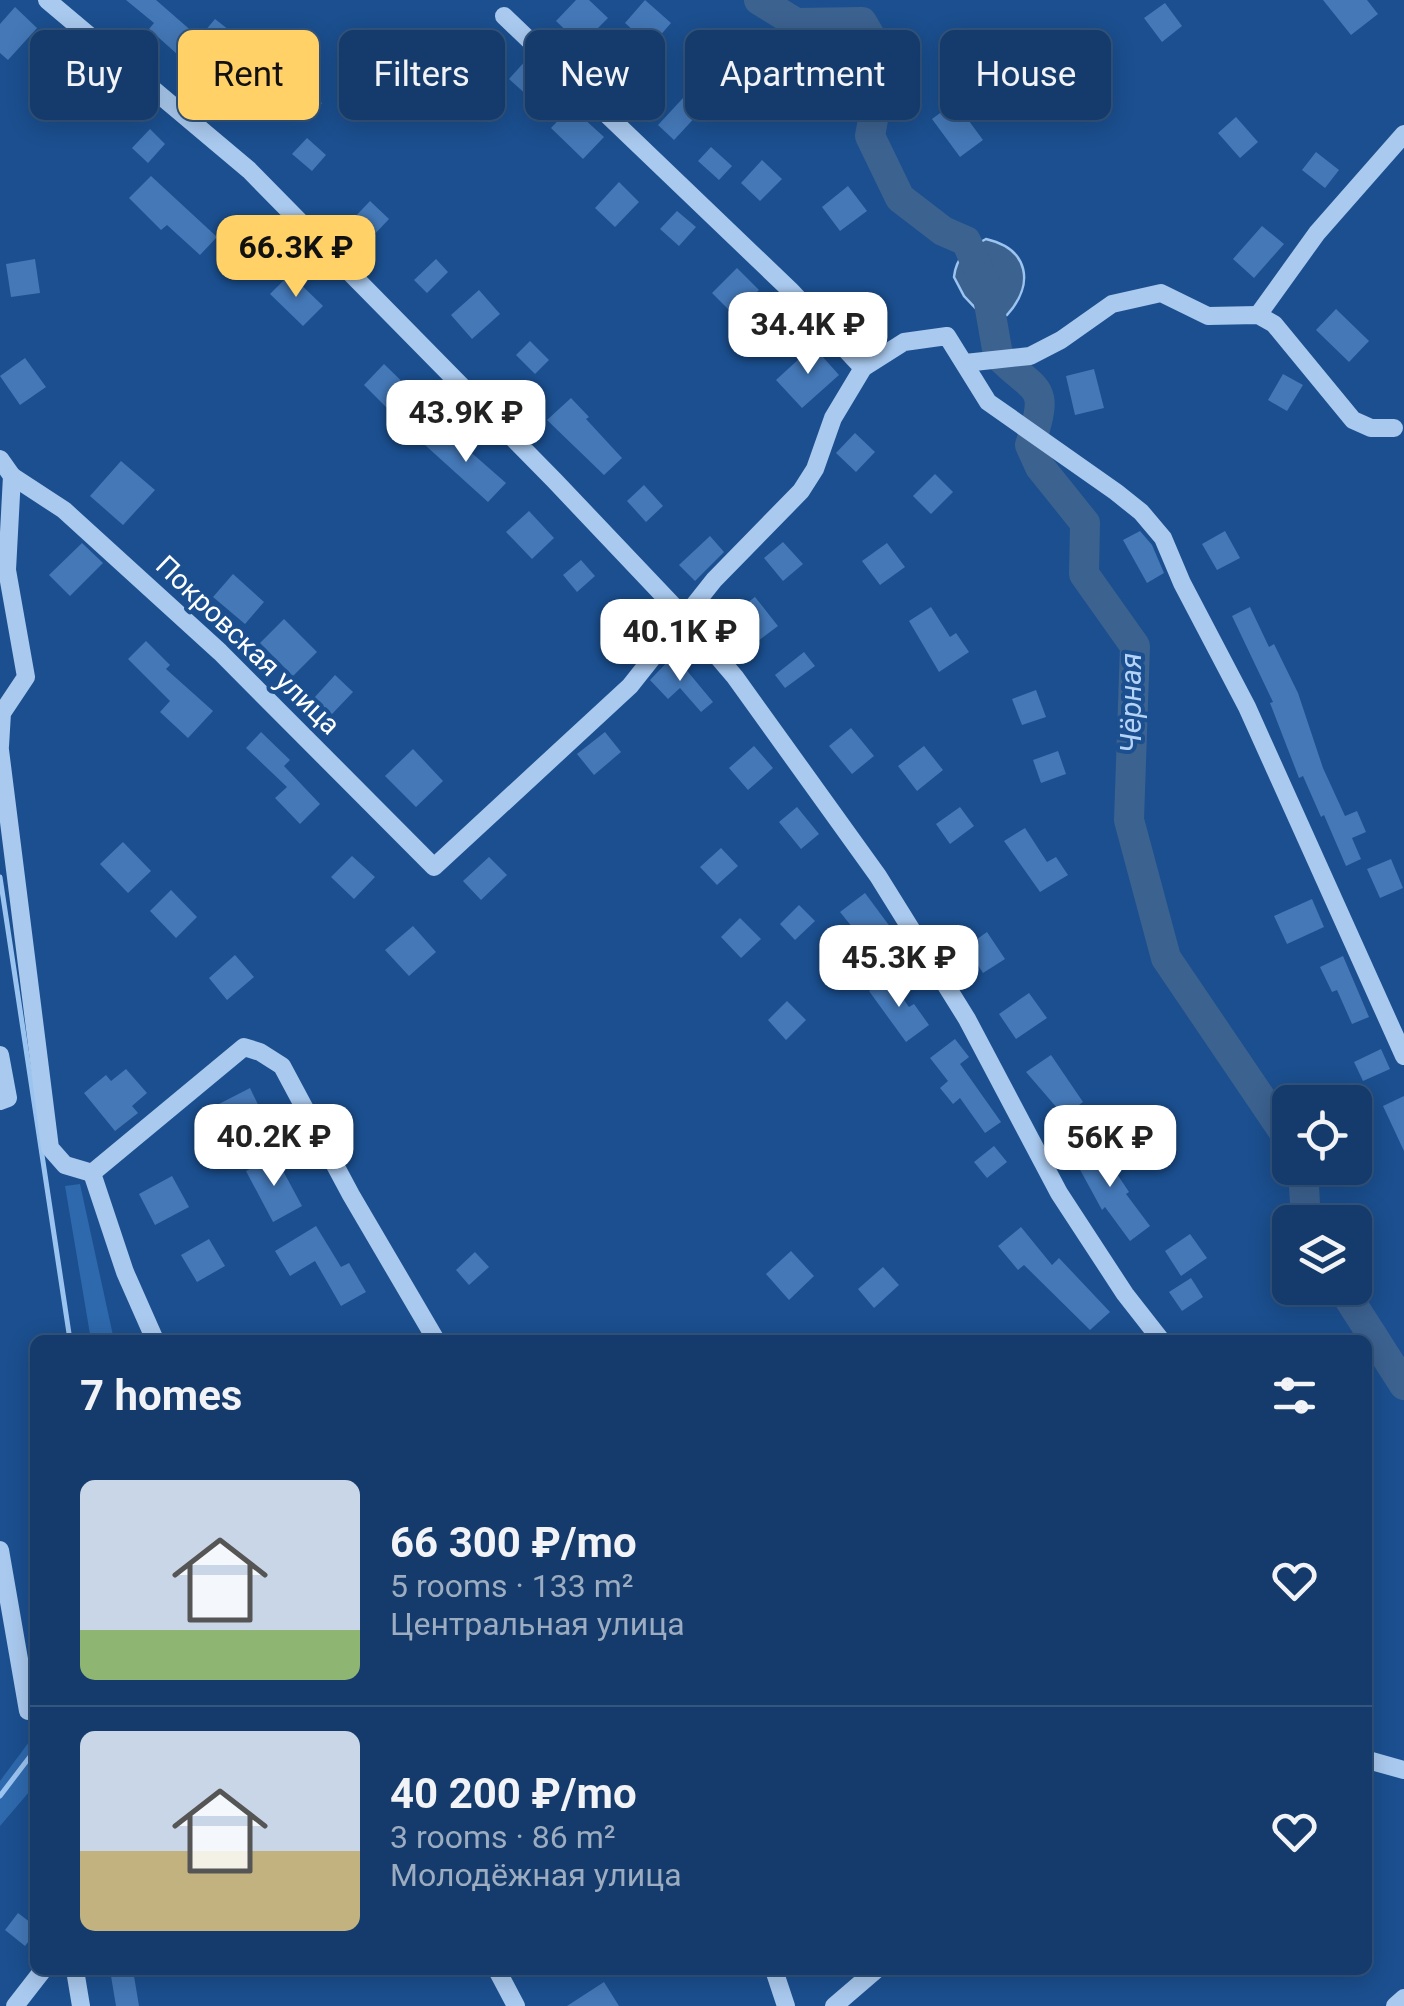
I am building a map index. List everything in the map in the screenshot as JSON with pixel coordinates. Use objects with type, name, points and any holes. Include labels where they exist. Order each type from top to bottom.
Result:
[{"type":"street","points":[[46,0],[249,170],[683,616],[735,677],[878,876],[967,1020],[1059,1194],[1156,1335]]},
{"type":"street","points":[[504,16],[790,290],[863,368]]},
{"type":"street","points":[[1258,315],[1317,233],[1404,134]]},
{"type":"street","points":[[965,363],[1030,356],[1062,340],[1112,304],[1161,293],[1208,316],[1258,315],[1274,324],[1353,420],[1371,428],[1394,428]]},
{"type":"street","points":[[683,616],[801,491],[815,469],[834,418],[863,368],[904,342],[947,336],[990,402],[1140,512],[1164,538],[1182,583],[1247,707],[1404,1056]]},
{"type":"street","points":[[0,459],[12,476],[7,570],[26,677],[2,713],[0,748],[50,1148],[65,1166],[92,1173]]},
{"type":"street","name":"Покровская улица","points":[[12,476],[64,510],[220,652],[434,868],[630,686],[683,616]]},
{"type":"street","points":[[92,1173],[244,1047],[260,1052],[282,1066],[351,1195],[433,1335]]},
{"type":"street","points":[[0,1055],[8,1098],[0,1101]]},
{"type":"street","points":[[92,1173],[125,1272],[154,1335]]},
{"type":"street","points":[[0,1550],[28,1711]]},
{"type":"street","points":[[1372,1761],[1404,1770]]},
{"type":"street","points":[[15,2006],[39,1975]]},
{"type":"street","points":[[76,1975],[81,2006]]},
{"type":"street","points":[[500,1975],[516,2006]]},
{"type":"street","points":[[776,1975],[786,2006]]},
{"type":"street","points":[[834,2006],[870,1975]]},
{"type":"street","points":[[1395,2006],[1404,1998]]},
{"type":"shaded area","points":[[986,239],[1011,251],[1023,269],[1022,291],[1007,315],[982,315],[964,296],[954,277],[964,254]]},
{"type":"shaded area","points":[[80,1184],[113,1335],[90,1335],[65,1186]]},
{"type":"shaded area","points":[[30,1741],[30,1791],[0,1826],[0,1781]]},
{"type":"building","points":[[126,0],[156,0],[190,30],[178,30],[177,54],[158,37],[158,30],[149,29],[154,23]]},
{"type":"building","points":[[576,0],[589,0],[608,18],[596,30],[565,30],[556,21]]},
{"type":"building","points":[[645,0],[671,23],[665,30],[633,30],[625,23]]},
{"type":"building","points":[[1323,0],[1367,0],[1378,14],[1351,35]]},
{"type":"building","points":[[1165,3],[1182,26],[1162,42],[1144,18]]},
{"type":"building","points":[[15,7],[37,28],[30,30],[30,36],[8,60],[0,53],[0,24]]},
{"type":"building","points":[[215,19],[229,30],[206,30]]},
{"type":"building","points":[[525,61],[525,93],[509,79]]},
{"type":"building","points":[[685,98],[685,120],[693,120],[674,140],[658,125]]},
{"type":"building","points":[[940,113],[940,120],[968,120],[983,140],[960,157],[932,119]]},
{"type":"building","points":[[1236,117],[1258,142],[1240,158],[1218,133]]},
{"type":"building","points":[[559,120],[585,120],[604,137],[583,159],[551,128]]},
{"type":"building","points":[[150,129],[165,144],[148,163],[132,148]]},
{"type":"building","points":[[307,138],[326,155],[312,171],[292,154]]},
{"type":"building","points":[[711,147],[732,166],[719,180],[698,161]]},
{"type":"building","points":[[1316,152],[1339,170],[1325,188],[1302,170]]},
{"type":"building","points":[[762,160],[782,179],[760,201],[741,183]]},
{"type":"building","points":[[151,176],[217,237],[200,255],[167,225],[161,230],[129,198]]},
{"type":"building","points":[[619,182],[639,202],[615,227],[595,208]]},
{"type":"building","points":[[848,186],[867,211],[840,231],[822,207]]},
{"type":"building","points":[[370,201],[389,219],[371,238],[352,220]]},
{"type":"building","points":[[677,211],[696,227],[679,246],[660,229]]},
{"type":"building","points":[[1262,226],[1284,244],[1254,278],[1233,259]]},
{"type":"building","points":[[35,259],[40,293],[11,297],[6,264]]},
{"type":"building","points":[[436,259],[448,272],[427,293],[414,280]]},
{"type":"building","points":[[737,268],[759,290],[734,315],[712,293]]},
{"type":"building","points":[[290,274],[323,306],[303,326],[270,294]]},
{"type":"building","points":[[479,290],[500,314],[472,339],[451,315]]},
{"type":"building","points":[[1336,309],[1369,341],[1349,362],[1316,330]]},
{"type":"building","points":[[530,341],[549,360],[535,374],[516,355]]},
{"type":"building","points":[[813,346],[839,375],[802,408],[776,380]]},
{"type":"building","points":[[25,358],[46,387],[20,405],[0,376]]},
{"type":"building","points":[[384,364],[420,399],[399,420],[364,385]]},
{"type":"building","points":[[1094,369],[1104,408],[1075,415],[1066,376]]},
{"type":"building","points":[[1283,374],[1303,385],[1287,411],[1268,400]]},
{"type":"building","points":[[571,398],[622,458],[604,475],[547,420]]},
{"type":"building","points":[[442,427],[506,483],[488,502],[425,445]]},
{"type":"building","points":[[855,433],[875,452],[856,472],[836,453]]},
{"type":"building","points":[[121,461],[155,490],[123,525],[90,496]]},
{"type":"building","points":[[935,474],[953,492],[931,514],[913,496]]},
{"type":"building","points":[[644,485],[663,506],[646,522],[627,501]]},
{"type":"building","points":[[529,511],[554,538],[532,559],[506,532]]},
{"type":"building","points":[[1140,531],[1152,545],[1164,573],[1147,583],[1123,540]]},
{"type":"building","points":[[1225,531],[1240,558],[1217,570],[1202,544]]},
{"type":"building","points":[[710,536],[724,552],[695,581],[679,565]]},
{"type":"building","points":[[783,542],[803,564],[783,581],[764,558]]},
{"type":"building","points":[[82,543],[103,563],[70,596],[49,575]]},
{"type":"building","points":[[887,543],[905,567],[880,585],[862,561]]},
{"type":"building","points":[[581,560],[595,576],[577,592],[563,575]]},
{"type":"building","points":[[233,574],[264,602],[245,624],[213,597]]},
{"type":"building","points":[[755,597],[778,626],[758,641],[736,611]]},
{"type":"building","points":[[931,607],[950,637],[956,633],[969,652],[939,672],[909,621]]},
{"type":"building","points":[[1250,607],[1298,693],[1323,768],[1345,816],[1357,811],[1366,832],[1352,838],[1361,859],[1346,866],[1324,815],[1321,817],[1303,776],[1299,778],[1270,703],[1273,702],[1232,616]]},
{"type":"building","points":[[284,619],[317,652],[293,676],[260,643]]},
{"type":"building","points":[[146,641],[170,665],[166,669],[213,711],[188,738],[160,712],[170,701],[128,659]]},
{"type":"building","points":[[804,652],[815,666],[785,688],[775,675]]},
{"type":"building","points":[[674,655],[713,702],[701,712],[680,688],[668,699],[650,680]]},
{"type":"building","points":[[335,675],[353,692],[332,714],[314,698]]},
{"type":"building","points":[[1036,690],[1046,717],[1022,725],[1012,699]]},
{"type":"building","points":[[851,728],[874,756],[852,774],[829,746]]},
{"type":"building","points":[[261,732],[290,760],[284,766],[320,804],[300,824],[275,798],[287,787],[246,748]]},
{"type":"building","points":[[605,732],[621,752],[594,775],[577,754]]},
{"type":"building","points":[[754,746],[773,768],[748,790],[729,768]]},
{"type":"building","points":[[924,746],[943,770],[917,791],[898,766]]},
{"type":"building","points":[[413,749],[443,781],[416,807],[385,776]]},
{"type":"building","points":[[1058,751],[1066,774],[1041,783],[1033,760]]},
{"type":"building","points":[[797,807],[819,834],[801,849],[779,822]]},
{"type":"building","points":[[960,807],[974,826],[950,844],[936,824]]},
{"type":"building","points":[[1025,828],[1047,862],[1056,857],[1068,875],[1040,892],[1004,841]]},
{"type":"building","points":[[123,842],[151,871],[128,893],[100,864]]},
{"type":"building","points":[[721,848],[738,866],[717,885],[700,867]]},
{"type":"building","points":[[352,856],[375,877],[354,899],[331,877]]},
{"type":"building","points":[[489,857],[507,875],[481,900],[463,881]]},
{"type":"building","points":[[1391,859],[1403,888],[1380,898],[1367,869]]},
{"type":"building","points":[[171,890],[197,917],[176,938],[150,911]]},
{"type":"building","points":[[865,893],[908,951],[886,969],[840,912]]},
{"type":"building","points":[[1312,899],[1324,927],[1287,944],[1274,916]]},
{"type":"building","points":[[799,905],[815,921],[795,940],[780,924]]},
{"type":"building","points":[[740,918],[761,939],[741,958],[721,937]]},
{"type":"building","points":[[413,926],[436,952],[409,976],[385,950]]},
{"type":"building","points":[[987,932],[1005,959],[983,973],[966,947]]},
{"type":"building","points":[[235,955],[254,977],[227,1000],[209,978]]},
{"type":"building","points":[[1343,956],[1369,1017],[1352,1024],[1337,990],[1332,992],[1320,967]]},
{"type":"building","points":[[888,977],[909,1007],[914,1004],[929,1025],[906,1042],[869,991]]},
{"type":"building","points":[[1029,993],[1047,1018],[1016,1039],[999,1014]]},
{"type":"building","points":[[787,1001],[806,1020],[786,1040],[768,1020]]},
{"type":"building","points":[[955,1039],[969,1057],[960,1064],[1001,1122],[985,1133],[960,1098],[953,1104],[940,1088],[948,1081],[930,1058]]},
{"type":"building","points":[[1381,1049],[1390,1069],[1363,1081],[1354,1062]]},
{"type":"building","points":[[1051,1055],[1083,1102],[1064,1116],[1026,1072]]},
{"type":"building","points":[[126,1069],[147,1093],[132,1106],[138,1113],[115,1131],[84,1093],[106,1075],[111,1081]]},
{"type":"building","points":[[250,1088],[266,1121],[233,1138],[217,1105]]},
{"type":"building","points":[[1404,1096],[1404,1151],[1383,1106]]},
{"type":"building","points":[[1095,1141],[1150,1226],[1130,1241],[1105,1207],[1102,1210],[1072,1155]]},
{"type":"building","points":[[994,1146],[1007,1162],[987,1178],[974,1162]]},
{"type":"building","points":[[275,1156],[302,1206],[273,1222],[246,1171]]},
{"type":"building","points":[[172,1176],[189,1207],[155,1225],[139,1194]]},
{"type":"building","points":[[316,1226],[341,1267],[349,1263],[366,1292],[341,1306],[315,1261],[290,1276],[275,1251]]},
{"type":"building","points":[[1021,1227],[1052,1265],[1059,1258],[1110,1312],[1090,1330],[1024,1265],[1018,1270],[998,1246]]},
{"type":"building","points":[[1190,1234],[1207,1258],[1181,1276],[1165,1251]]},
{"type":"building","points":[[209,1239],[225,1266],[197,1282],[181,1255]]},
{"type":"building","points":[[791,1251],[814,1276],[789,1300],[766,1274]]},
{"type":"building","points":[[475,1252],[489,1267],[469,1285],[456,1270]]},
{"type":"building","points":[[883,1267],[899,1285],[874,1308],[858,1289]]},
{"type":"building","points":[[1191,1278],[1203,1297],[1182,1311],[1169,1292]]},
{"type":"building","points":[[18,1913],[30,1922],[30,1940],[25,1946],[5,1930]]},
{"type":"building","points":[[111,1975],[134,1975],[139,2006],[116,2006]]},
{"type":"building","points":[[604,1982],[619,2006],[567,2006]]},
{"type":"waterway","name":"Чёрная","points":[[759,0],[796,23],[862,22],[884,60],[870,136],[900,198],[943,231],[966,241],[986,286],[998,355],[1031,384],[1039,399],[1030,445],[1040,467],[1085,523],[1084,574],[1135,646],[1129,820],[1166,958],[1272,1114]]},
{"type":"waterway","points":[[0,877],[69,1335]]},
{"type":"waterway","name":"Чёрная","points":[[1304,1185],[1305,1205]]},
{"type":"waterway","name":"Чёрная","points":[[1353,1305],[1404,1385]]},
{"type":"waterway","points":[[0,1796],[30,1757]]}]
